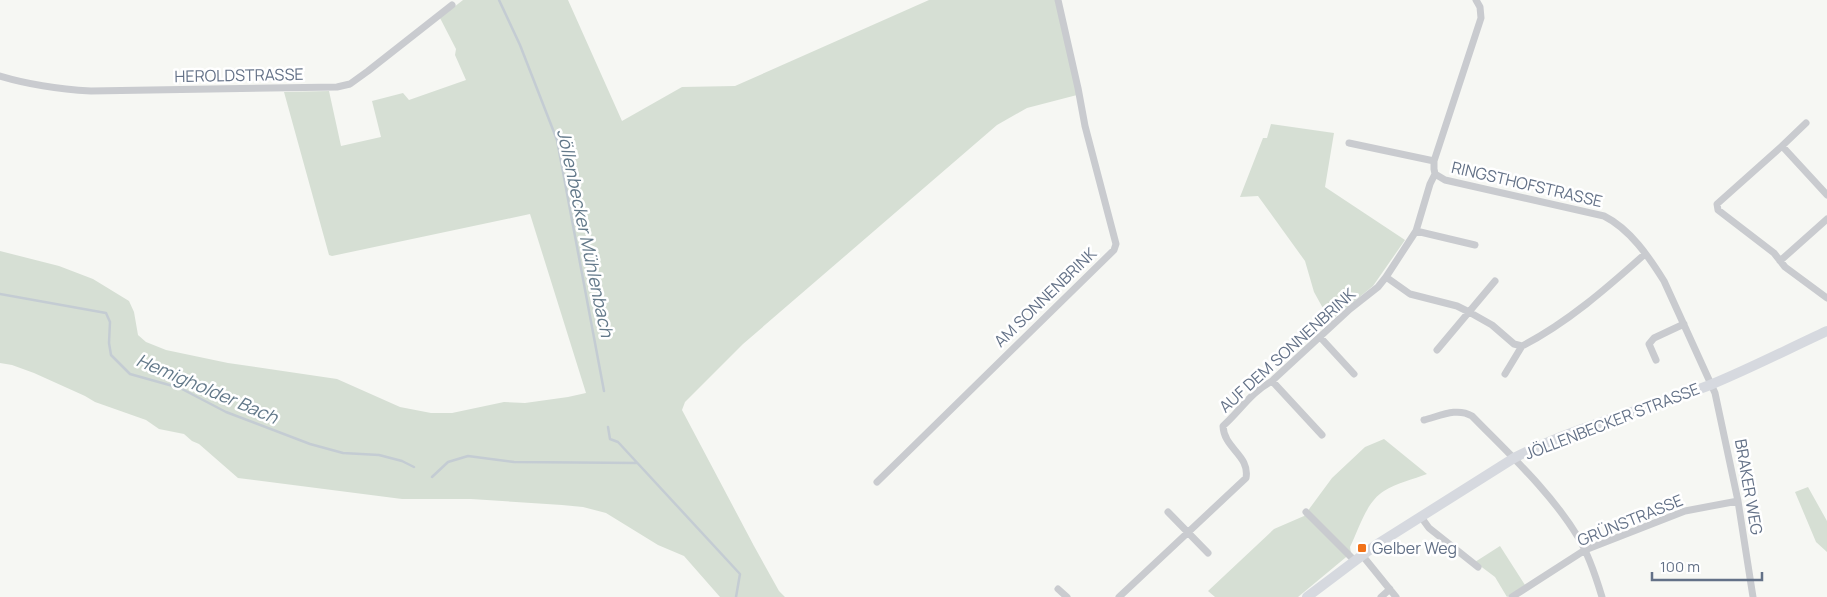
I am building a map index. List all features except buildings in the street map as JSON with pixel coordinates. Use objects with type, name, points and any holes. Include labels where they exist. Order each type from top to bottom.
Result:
[{"type":"main road","name":"JÖLLENBECKER STRASSE","points":[[1307,597],[1358,558],[1514,458],[1536,447],[1614,417],[1710,384],[1827,331]]},
{"type":"street","name":"AM SONNENBRINK","points":[[877,482],[1114,250],[1116,244],[1083,112],[1058,0]]},
{"type":"street","name":"RINGSTHOFSTRASSE","points":[[1476,0],[1480,7],[1481,18],[1434,161],[1435,174],[1445,180],[1604,216],[1623,229],[1645,254],[1664,281],[1710,384]]},
{"type":"street","name":"HEROLDSTRASSE","points":[[0,76],[34,85],[91,91],[337,87],[350,84],[368,72],[452,5]]},
{"type":"street","points":[[1806,123],[1718,204],[1718,210],[1774,254],[1780,262],[1827,298]]},
{"type":"street","name":"RINGSTHOFSTRASSE","points":[[1349,143],[1434,161]]},
{"type":"street","points":[[1782,146],[1827,195]]},
{"type":"street","name":"AUF DEM SONNENBRINK","points":[[1119,597],[1246,478],[1245,463],[1224,436],[1224,426],[1240,411],[1244,403],[1263,386],[1272,381],[1350,309],[1378,287],[1416,231],[1430,184],[1435,174]]},
{"type":"street","points":[[1780,262],[1827,219]]},
{"type":"street","points":[[1416,231],[1475,245]]},
{"type":"street","points":[[1505,374],[1522,346],[1537,338],[1601,293],[1645,254]]},
{"type":"street","points":[[1386,277],[1410,294],[1449,304],[1470,312],[1492,325],[1514,344],[1522,346]]},
{"type":"street","points":[[1437,350],[1496,281]]},
{"type":"street","points":[[1656,360],[1649,344],[1654,338],[1684,324]]},
{"type":"street","points":[[1320,336],[1354,374]]},
{"type":"street","points":[[1272,381],[1322,435]]},
{"type":"street","name":"BRAKER WEG","points":[[1710,384],[1715,393],[1722,422],[1738,501],[1753,597]]},
{"type":"street","points":[[1424,420],[1448,413],[1465,412],[1472,416],[1546,493],[1577,536],[1585,550],[1602,597]]},
{"type":"street","name":"GRÜNSTRASSE","points":[[1512,597],[1585,550],[1685,511],[1738,501]]},
{"type":"street","points":[[1168,512],[1208,553]]},
{"type":"street","points":[[1306,512],[1358,558],[1396,597]]},
{"type":"street","points":[[1421,517],[1429,528],[1478,567]]},
{"type":"street","points":[[1058,589],[1067,597]]},
{"type":"street","points":[[1381,597],[1390,589]]},
{"type":"shaded area","points":[[463,0],[568,0],[622,121],[682,87],[735,86],[929,0],[1056,0],[1077,95],[1027,108],[997,125],[743,344],[685,402],[682,410],[754,546],[779,591],[785,597],[720,597],[684,556],[658,545],[606,513],[583,507],[471,499],[402,499],[238,478],[199,444],[184,434],[159,429],[146,420],[95,402],[34,373],[0,363],[0,251],[59,266],[93,279],[129,301],[134,312],[138,335],[146,342],[166,350],[228,363],[337,379],[400,407],[431,413],[452,413],[504,402],[525,403],[586,393],[530,214],[332,256],[329,255],[284,92],[329,91],[341,146],[381,137],[372,101],[403,93],[409,100],[466,80],[455,55],[456,49],[440,18]]},
{"type":"shaded area","points":[[1271,124],[1334,133],[1325,187],[1405,240],[1373,286],[1330,321],[1314,292],[1305,261],[1258,196],[1240,197],[1263,138],[1267,138]]},
{"type":"shaded area","points":[[1384,439],[1427,474],[1384,491],[1372,502],[1350,547],[1351,553],[1298,597],[1215,597],[1208,591],[1274,529],[1304,516],[1332,478],[1365,447]]},
{"type":"shaded area","points":[[1808,487],[1827,521],[1827,552],[1816,542],[1795,492]]},
{"type":"shaded area","points":[[1500,546],[1525,585],[1507,597],[1495,577],[1475,562]]},
{"type":"waterway","name":"Jöllenbecker Mühlenbach","points":[[499,0],[520,45],[557,140],[604,391]]},
{"type":"waterway","name":"Hemigholder Bach","points":[[0,294],[106,313],[110,322],[109,343],[111,355],[130,374],[180,388],[226,412],[310,444],[343,453],[379,455],[402,461],[414,467]]},
{"type":"waterway","points":[[608,427],[610,439],[618,442],[740,574],[736,597]]},
{"type":"waterway","name":"Hemigholder Bach","points":[[432,477],[448,462],[468,456],[514,462],[637,463]]},
{"type":"place","name":"Gelber Weg","points":[[1362,548]]}]
